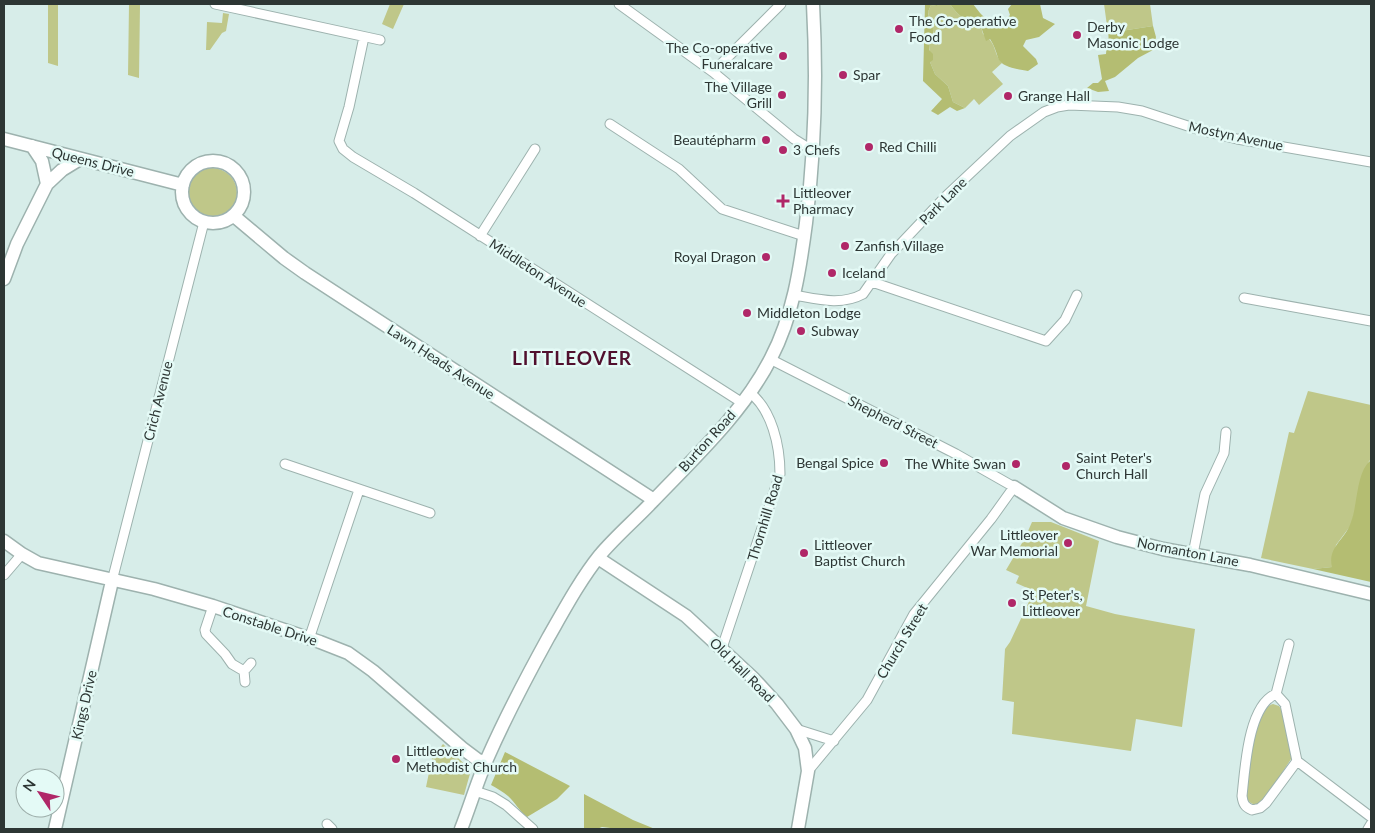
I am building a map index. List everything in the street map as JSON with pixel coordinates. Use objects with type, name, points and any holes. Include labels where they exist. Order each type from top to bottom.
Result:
[{"type":"street","points":[[215,4],[380,40]]},
{"type":"street","points":[[619,4],[713,72],[794,139],[807,147],[813,148]]},
{"type":"street","points":[[713,72],[781,4]]},
{"type":"street","name":"Burton Road","points":[[461,829],[486,762],[511,707],[562,612],[598,558],[699,452],[745,397],[770,359],[786,323],[794,295],[804,236],[813,148],[813,4]]},
{"type":"street","name":"Middleton Avenue","points":[[364,36],[349,107],[339,141],[343,149],[480,236],[745,397]]},
{"type":"street","name":"Park Lane","points":[[794,295],[826,301],[844,300],[862,294],[891,254],[929,213],[1003,143],[1027,123],[1044,112],[1063,106],[1102,106]]},
{"type":"street","name":"Mostyn Avenue","points":[[1102,106],[1142,111],[1200,130],[1237,139],[1371,162]]},
{"type":"street","points":[[610,124],[679,169],[722,209],[804,236]]},
{"type":"street","name":"Queens Drive","points":[[4,139],[183,185]]},
{"type":"street","points":[[32,146],[42,161],[47,184]]},
{"type":"street","points":[[480,236],[535,149]]},
{"type":"street","points":[[4,279],[17,244],[47,184],[62,170],[80,159]]},
{"type":"street","points":[[213,161],[225,164],[237,175],[243,187],[242,204],[234,216],[220,222],[204,222],[195,217],[184,206],[183,185],[189,173],[200,164],[213,161]]},
{"type":"street","name":"Lawn Heads Avenue","points":[[234,216],[305,273],[654,500]]},
{"type":"street","name":"Crich Avenue","points":[[112,580],[204,222]]},
{"type":"street","points":[[872,282],[1046,341],[1065,320],[1077,295]]},
{"type":"street","points":[[1244,298],[1371,322]]},
{"type":"street","name":"Shepherd Street","points":[[770,359],[956,454],[1014,487]]},
{"type":"street","name":"Thornhill Road","points":[[722,648],[780,474],[780,456],[763,406],[745,397]]},
{"type":"street","points":[[1193,554],[1206,494],[1224,453],[1226,432]]},
{"type":"street","points":[[285,464],[430,513]]},
{"type":"street","name":"Normanton Lane","points":[[1014,487],[1054,514],[1080,525],[1135,543],[1250,564],[1371,594]]},
{"type":"street","name":"Church Street","points":[[808,771],[867,700],[914,614],[991,519],[1014,487]]},
{"type":"street","points":[[310,639],[359,490]]},
{"type":"street","name":"Constable Drive","points":[[4,541],[22,554],[38,562],[213,606],[348,653],[362,662],[462,748],[478,760],[486,762]]},
{"type":"street","points":[[4,575],[22,554]]},
{"type":"street","name":"Old Hall Road","points":[[598,558],[686,616],[722,648],[776,704],[796,730],[805,748],[808,771],[798,829]]},
{"type":"street","name":"Kings Drive","points":[[56,829],[112,580]]},
{"type":"street","points":[[213,606],[205,630],[206,634],[232,664],[244,671]]},
{"type":"street","points":[[1276,694],[1288,644]]},
{"type":"street","points":[[244,671],[252,663]]},
{"type":"street","points":[[244,671],[245,682]]},
{"type":"street","points":[[1276,694],[1270,696],[1259,708],[1248,745],[1242,796],[1242,803],[1246,808],[1252,810],[1260,808],[1266,803],[1297,761]]},
{"type":"street","points":[[1276,694],[1285,704],[1297,761],[1371,817]]},
{"type":"street","points":[[796,730],[834,741]]},
{"type":"street","points":[[475,791],[506,805],[533,829]]},
{"type":"street","points":[[1368,829],[1371,824]]},
{"type":"green space","points":[[48,4],[58,4],[58,66],[48,63]]},
{"type":"green space","points":[[129,4],[140,5],[139,78],[128,75]]},
{"type":"green space","points":[[390,4],[404,4],[393,29],[382,24]]},
{"type":"green space","points":[[925,4],[940,4],[937,6],[931,5],[928,12],[929,17],[934,19],[934,39],[929,45],[929,50],[933,54],[933,60],[930,62],[935,74],[948,86],[953,102],[965,108],[957,111],[950,107],[938,115],[931,111],[942,99],[923,81]]},
{"type":"green space","points":[[940,4],[950,4],[963,18],[981,27],[983,34],[991,41],[1002,63],[992,72],[1003,84],[979,105],[974,99],[965,108],[953,102],[948,86],[935,74],[930,62],[929,45],[935,38],[928,12],[931,5],[937,6]]},
{"type":"green space","points":[[950,4],[973,4],[992,25],[1001,25],[1010,15],[1008,9],[1012,4],[1040,4],[1043,18],[1055,24],[1039,37],[1026,40],[1023,46],[1036,59],[1038,64],[1028,71],[1020,70],[1003,64],[998,58],[990,39],[986,41],[981,27],[963,18]]},
{"type":"green space","points":[[1104,4],[1150,4],[1153,26],[1108,33]]},
{"type":"green space","points":[[223,13],[229,14],[226,31],[222,33],[210,50],[206,50],[207,22],[222,23]]},
{"type":"green space","points":[[1153,26],[1156,37],[1153,50],[1138,58],[1115,77],[1105,81],[1109,91],[1098,92],[1087,88],[1102,79],[1098,55],[1106,54],[1109,39],[1108,33]]},
{"type":"green space","points":[[212,168],[222,170],[230,175],[235,183],[237,193],[235,203],[230,211],[222,216],[212,218],[202,216],[194,211],[189,203],[187,193],[189,183],[194,175],[202,170]]},
{"type":"green space","points":[[1308,391],[1371,405],[1371,460],[1369,461],[1351,525],[1336,545],[1332,567],[1313,569],[1261,558],[1289,432],[1294,433]]},
{"type":"green space","points":[[1371,460],[1371,582],[1313,569],[1332,567],[1331,560],[1334,548],[1349,528],[1360,480],[1366,465]]},
{"type":"green space","name":"St Peter's, Littleover","points":[[1032,522],[1051,522],[1099,541],[1086,606],[1115,614],[1195,629],[1182,727],[1136,719],[1131,751],[1012,734],[1014,702],[1002,700],[1005,649],[1034,591],[1016,583],[1019,576],[1006,570]]},
{"type":"green space","points":[[1273,704],[1279,706],[1283,712],[1293,756],[1263,802],[1253,804],[1246,797],[1252,745],[1260,718],[1266,709]]},
{"type":"green space","points":[[443,744],[471,770],[464,795],[426,787],[432,758]]},
{"type":"green space","points":[[505,752],[570,786],[557,799],[527,817],[508,796],[491,785]]},
{"type":"green space","points":[[584,794],[633,820],[655,829],[602,827],[584,829]]},
{"type":"place","name":"The Co-operative Food","points":[[899,29]]},
{"type":"place","name":"Derby Masonic Lodge","points":[[1077,35]]},
{"type":"place","name":"The Co-operative Funeralcare","points":[[783,56]]},
{"type":"place","name":"Spar","points":[[843,75]]},
{"type":"place","name":"The Village Grill","points":[[782,95]]},
{"type":"place","name":"Grange Hall","points":[[1008,96]]},
{"type":"place","name":"Beautépharm","points":[[766,140]]},
{"type":"place","name":"Red Chilli","points":[[869,147]]},
{"type":"place","name":"3 Chefs","points":[[783,150]]},
{"type":"place","name":"Littleover Pharmacy","points":[[783,201]]},
{"type":"place","name":"Zanfish Village","points":[[845,246]]},
{"type":"place","name":"Royal Dragon","points":[[766,257]]},
{"type":"place","name":"Iceland","points":[[832,273]]},
{"type":"place","name":"Middleton Lodge","points":[[747,313]]},
{"type":"place","name":"Subway","points":[[801,331]]},
{"type":"place","name":"Bengal Spice","points":[[884,463]]},
{"type":"place","name":"The White Swan","points":[[1016,464]]},
{"type":"place","name":"Saint Peter's Church Hall","points":[[1066,466]]},
{"type":"place","name":"Littleover War Memorial","points":[[1068,543]]},
{"type":"place","name":"Littleover Baptist Church","points":[[804,553]]},
{"type":"place","name":"St Peter's, Littleover","points":[[1012,603]]},
{"type":"place","name":"Littleover Methodist Church","points":[[396,759]]},
{"type":"district","name":"LITTLEOVER","points":[[572,358]]}]
